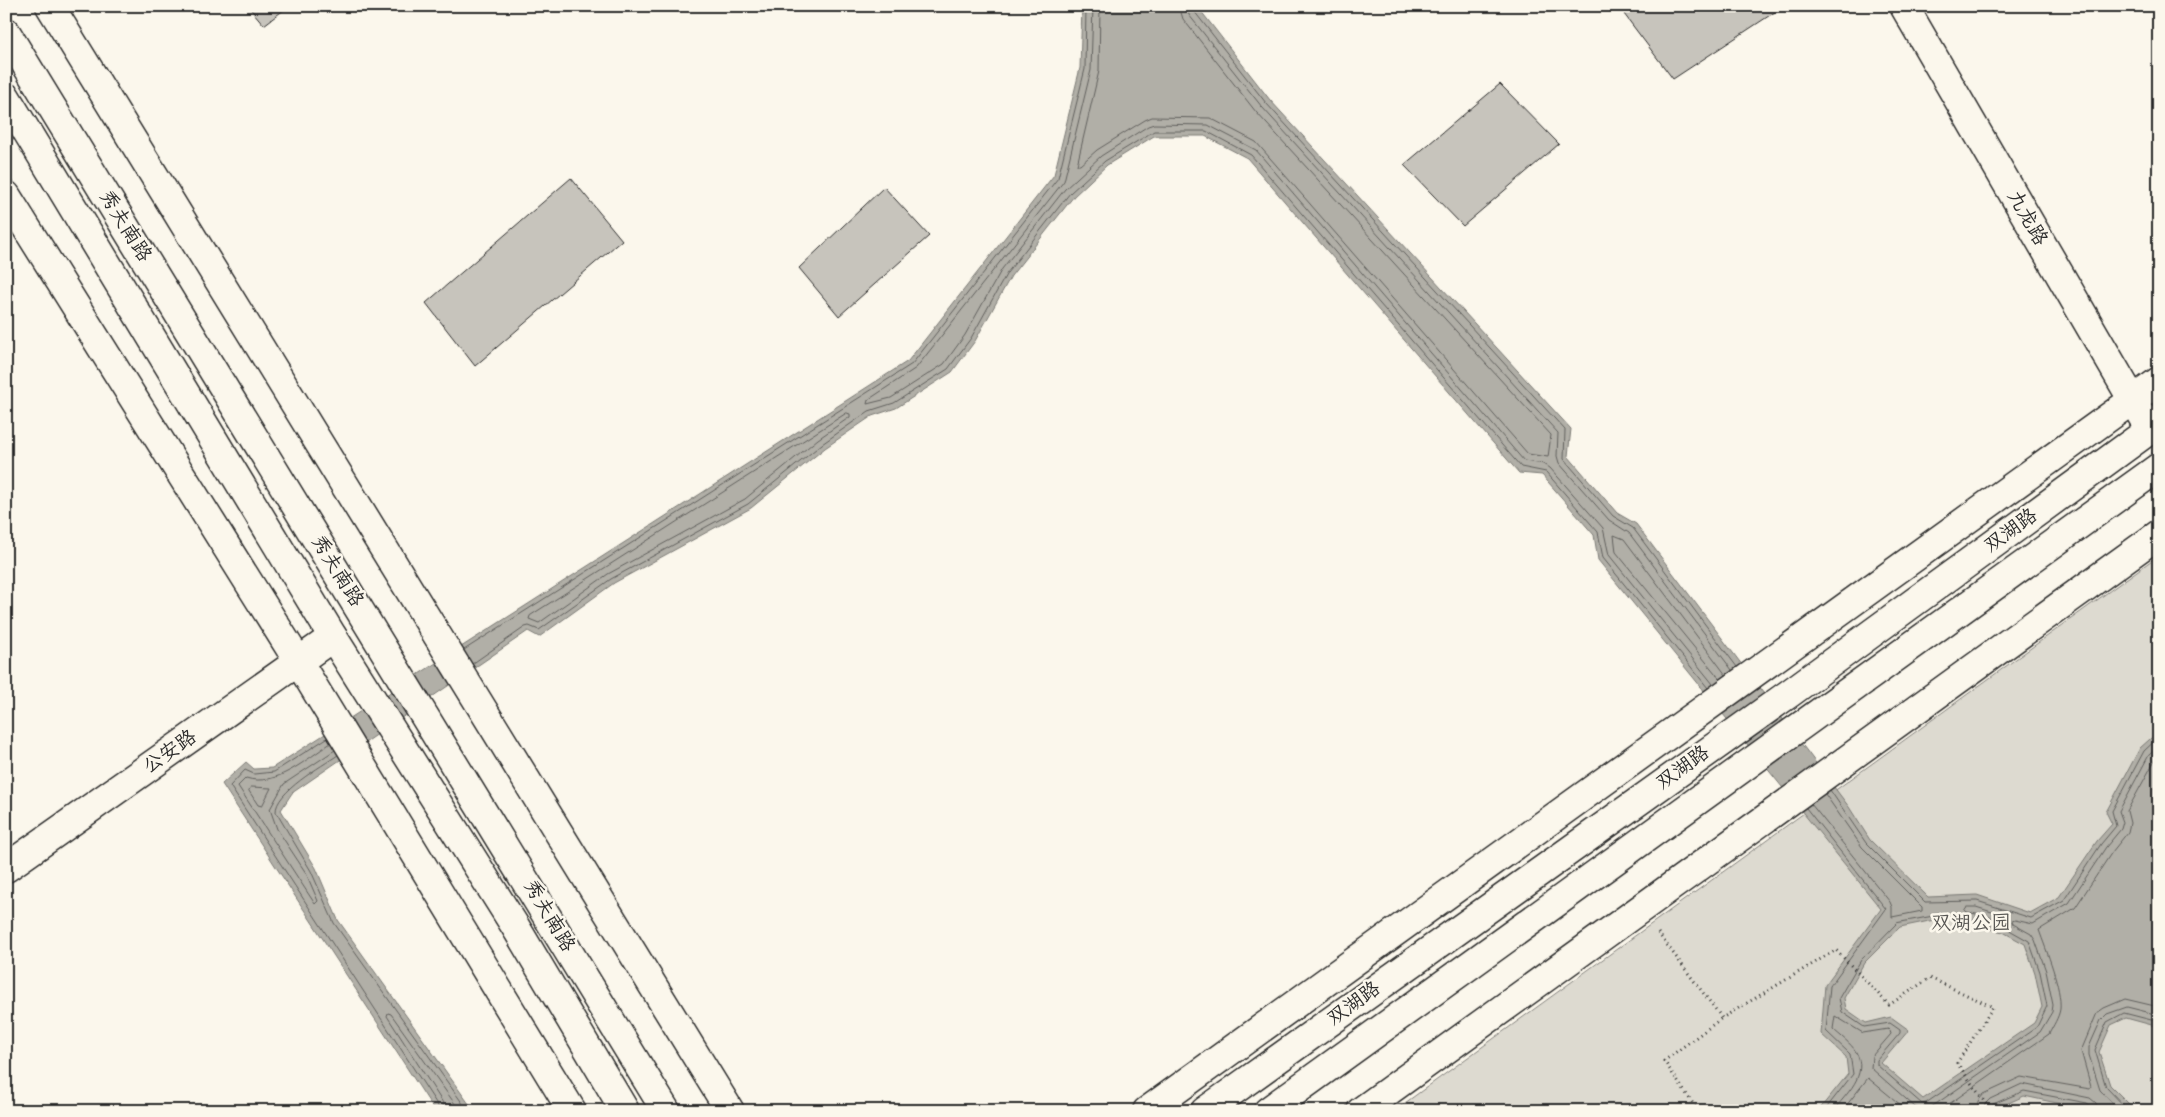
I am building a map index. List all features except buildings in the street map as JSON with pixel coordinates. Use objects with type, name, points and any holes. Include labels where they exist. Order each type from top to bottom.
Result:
[{"type":"street","points":[[50,6],[730,1111]]},
{"type":"street","name":"九龙路","points":[[1904,6],[2133,399],[2154,427]]},
{"type":"street","name":"秀夫南路","points":[[6,32],[666,1111]]},
{"type":"street","name":"秀夫南路","points":[[6,97],[333,637],[515,926],[625,1111]]},
{"type":"street","points":[[6,195],[298,661],[572,1111]]},
{"type":"street","points":[[1147,1111],[2159,381]]},
{"type":"street","name":"双湖路","points":[[1205,1111],[1790,693],[2154,427]]},
{"type":"street","name":"双湖路","points":[[1268,1111],[2159,467]]},
{"type":"street","points":[[1361,1111],[2159,534]]},
{"type":"street","name":"公安路","points":[[6,868],[333,637]]},
{"type":"path","points":[[1640,909],[1722,1018]]},
{"type":"path","points":[[1698,1111],[1664,1061],[1722,1018],[1836,950],[1889,1005],[1930,978],[1993,1007],[1957,1063],[1991,1111]]},
{"type":"green space","name":"双湖公园","points":[[2159,555],[2159,1111],[1394,1111]]},
{"type":"water","points":[[1082,6],[1197,6],[1270,100],[1571,429],[1568,456],[1617,513],[1636,524],[1849,807],[1870,840],[1928,897],[1977,895],[2030,913],[2059,897],[2097,841],[2112,824],[2106,812],[2140,748],[2159,731],[2159,1027],[2126,1018],[2111,1025],[2099,1052],[2110,1085],[2136,1111],[2094,1111],[2024,1096],[1991,1111],[1818,1111],[1848,1074],[1846,1057],[1821,1034],[1825,985],[1881,909],[1598,560],[1594,535],[1542,475],[1519,473],[1247,158],[1205,136],[1154,136],[1107,165],[1074,196],[1011,276],[975,341],[952,372],[896,408],[872,416],[825,448],[751,508],[614,583],[539,637],[528,631],[292,793],[281,810],[316,868],[338,920],[474,1111],[435,1111],[222,784],[246,762],[254,769],[272,768],[908,361],[1054,175],[1080,68]],"holes":[[[1944,918],[2003,932],[2025,944],[2035,973],[2042,1007],[2034,1023],[1923,1099],[1881,1063],[1909,1030],[1891,1017],[1866,1023],[1846,1009],[1844,998],[1864,963],[1900,927]]]}]
